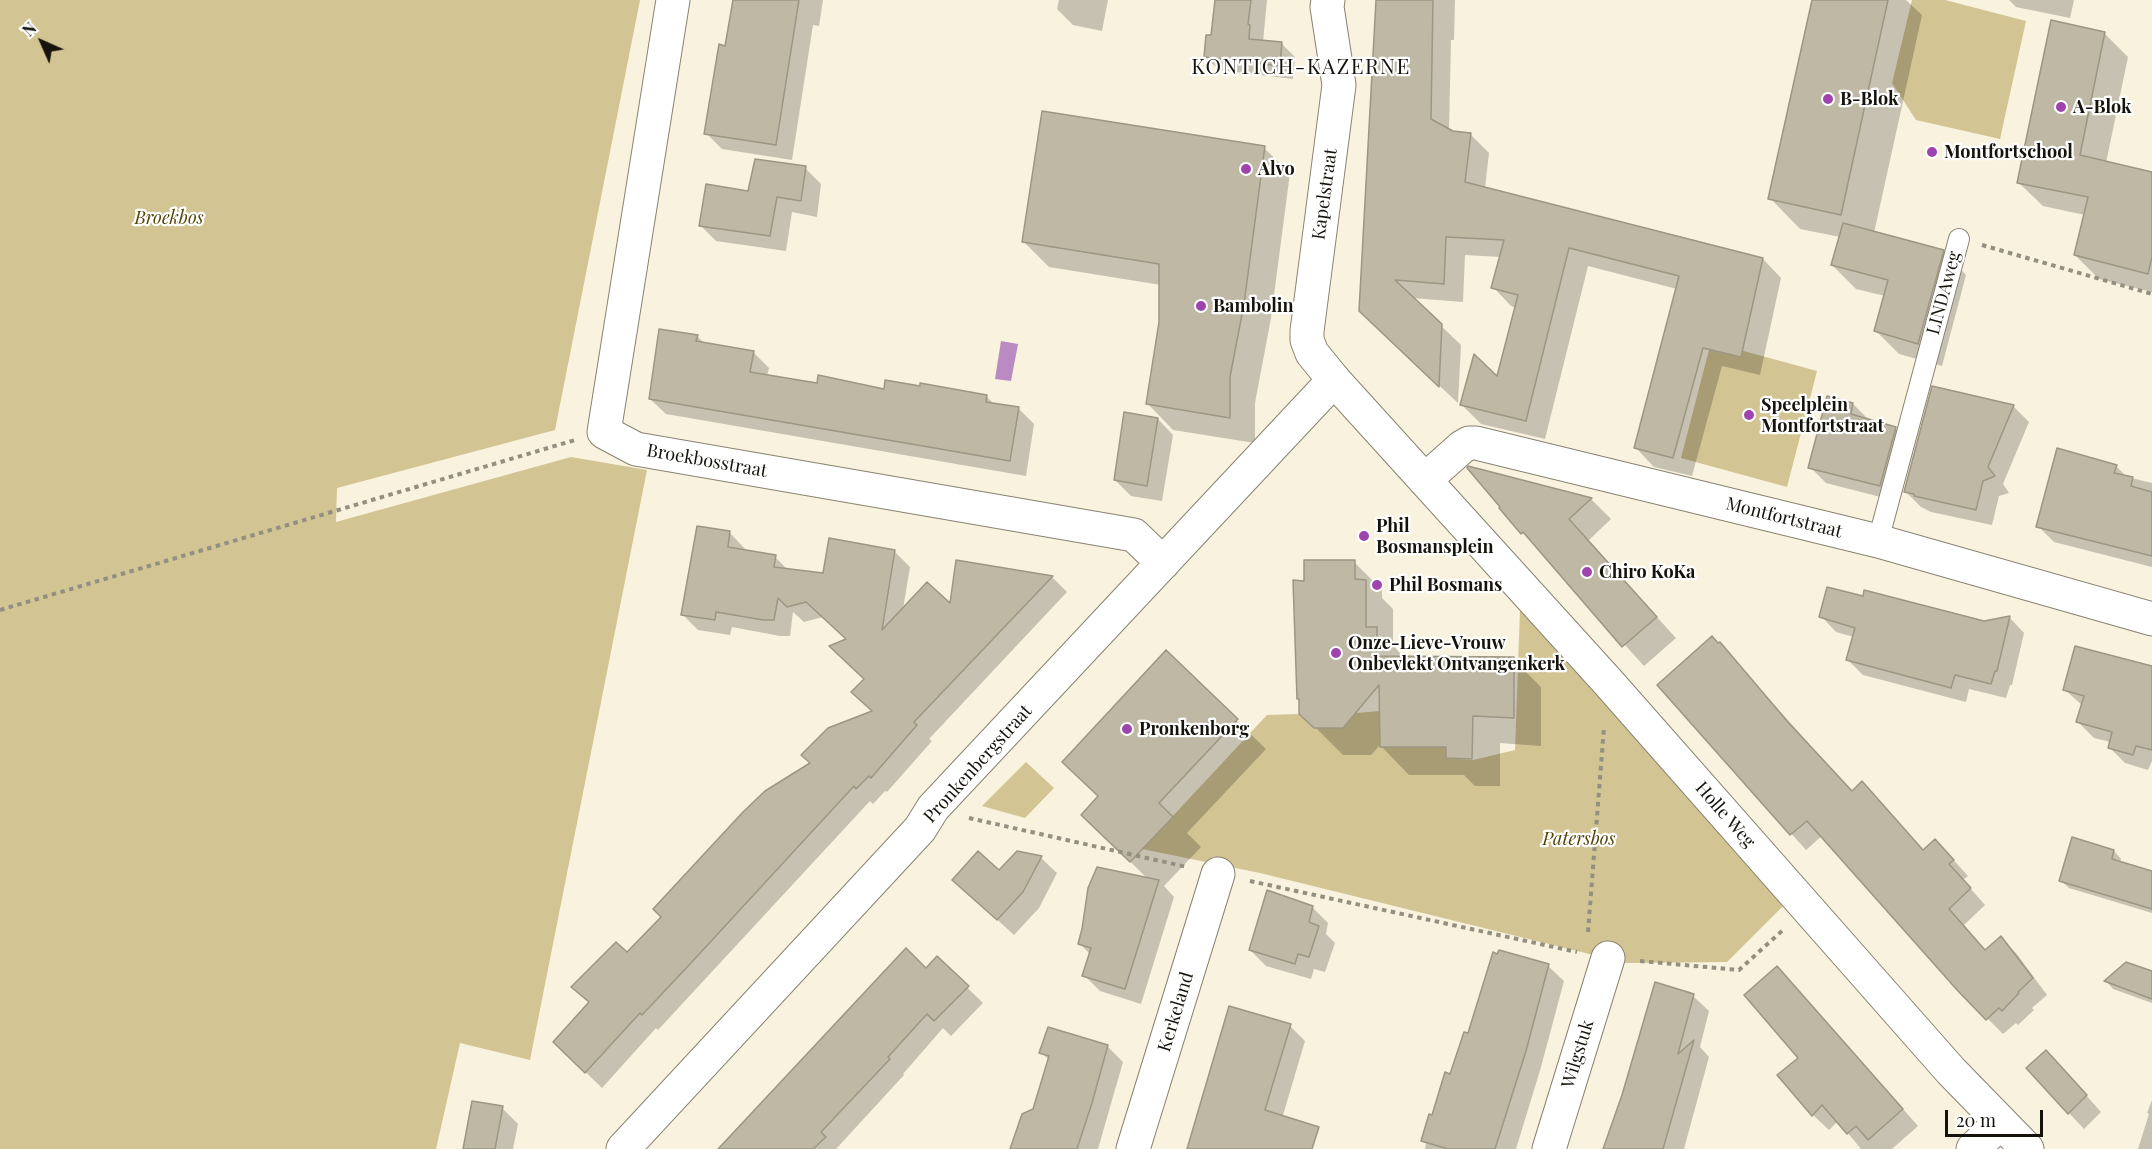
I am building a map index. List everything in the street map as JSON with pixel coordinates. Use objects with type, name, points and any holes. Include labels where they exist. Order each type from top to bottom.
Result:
[{"type":"street","points":[[604,432],[673,0]]},
{"type":"street","name":"Kapelstraat","points":[[1328,0],[1327,7],[1339,85],[1307,340],[1312,353],[1334,380],[1425,480]]},
{"type":"street","name":"Pronkenbergstraat","points":[[623,1149],[920,829],[933,808],[1334,380]]},
{"type":"street","name":"Broekbosstraat","points":[[604,432],[636,449],[1134,536],[1163,563]]},
{"type":"street","name":"Montfortstraat","points":[[1425,480],[1462,447],[1469,443],[1476,443],[1878,541],[2152,620]]},
{"type":"street","name":"Holle Weg","points":[[1425,480],[2000,1123],[2027,1149]]},
{"type":"street","name":"Kerkeland","points":[[1133,1149],[1218,874]]},
{"type":"street","name":"Wilgstuk","points":[[1549,1149],[1608,958]]},
{"type":"street","points":[[1973,1149],[2000,1123]]},
{"type":"lane","name":"LINDAweg","points":[[1878,541],[1959,239]]},
{"type":"path","name":"LINDAweg","points":[[1959,239],[2152,294]]},
{"type":"path","points":[[0,610],[604,432]]},
{"type":"path","points":[[1608,682],[1587,942],[1608,958]]},
{"type":"path","points":[[933,808],[1218,874],[1608,958],[1739,970],[1807,908]]},
{"type":"green space","name":"Broekbos","points":[[0,0],[640,0],[555,430],[337,488],[336,522],[571,457],[647,470],[530,1060],[460,1043],[436,1149],[0,1149]]},
{"type":"green space","points":[[1912,0],[1945,0],[2026,21],[2000,139],[1916,120],[1892,83]]},
{"type":"green space","name":"Speelplein Montfortstraat","points":[[1711,342],[1817,371],[1787,487],[1681,458]]},
{"type":"green space","name":"Patersbos","points":[[1520,610],[1785,904],[1727,962],[1626,963],[1260,873],[1142,849],[1267,715],[1299,714],[1343,728],[1356,713],[1380,711],[1380,747],[1407,747],[1407,718],[1446,718],[1446,758],[1473,760],[1515,750]]},
{"type":"green space","points":[[1026,762],[1054,788],[1025,818],[982,806]]},
{"type":"shaded area","points":[[1001,341],[1018,344],[1011,381],[995,379]]},
{"type":"building","points":[[733,0],[799,0],[776,145],[704,134],[719,44],[725,46]]},
{"type":"building","points":[[1215,0],[1251,0],[1249,39],[1282,42],[1280,66],[1204,57],[1206,35],[1211,35]]},
{"type":"building","points":[[1376,0],[1433,0],[1431,119],[1453,131],[1471,133],[1465,182],[1763,258],[1741,357],[1703,348],[1673,458],[1634,448],[1679,276],[1569,248],[1526,421],[1460,405],[1474,354],[1497,376],[1518,295],[1491,288],[1504,240],[1446,237],[1444,284],[1395,280],[1442,324],[1439,387],[1359,311]]},
{"type":"building","name":"B-Blok","points":[[1812,0],[1888,0],[1841,215],[1768,199]]},
{"type":"building","points":[[2051,20],[2105,32],[2080,155],[2152,172],[2152,257],[2148,274],[2074,255],[2088,197],[2017,183]]},
{"type":"building","points":[[1042,111],[1265,146],[1244,304],[1230,377],[1230,418],[1146,404],[1159,322],[1159,264],[1022,242]]},
{"type":"building","points":[[755,159],[806,166],[801,201],[777,197],[770,236],[699,226],[706,184],[748,191]]},
{"type":"building","points":[[1843,223],[1944,250],[1918,344],[1874,331],[1888,280],[1831,265]]},
{"type":"building","points":[[659,329],[698,335],[696,341],[754,351],[750,372],[817,383],[818,375],[884,389],[885,380],[920,386],[920,383],[987,395],[986,402],[1019,407],[1010,461],[649,399]]},
{"type":"building","points":[[1932,386],[2014,405],[1988,467],[1995,476],[1983,481],[1976,510],[1904,492]]},
{"type":"building","points":[[1827,396],[1853,403],[1851,414],[1896,427],[1880,486],[1808,468]]},
{"type":"building","points":[[1124,412],[1158,418],[1147,486],[1114,480]]},
{"type":"building","points":[[2057,448],[2117,465],[2114,473],[2133,477],[2131,486],[2152,492],[2152,556],[2036,527]]},
{"type":"building","points":[[1468,466],[1592,498],[1569,519],[1657,617],[1622,647],[1523,532],[1521,534],[1467,468]]},
{"type":"building","points":[[697,526],[730,531],[728,547],[776,555],[774,567],[823,573],[829,538],[895,550],[882,630],[927,582],[950,603],[956,560],[1053,576],[914,722],[917,725],[871,778],[869,776],[856,789],[854,786],[691,963],[642,1015],[640,1013],[585,1073],[553,1042],[589,1002],[571,987],[616,942],[627,952],[661,917],[653,909],[743,812],[765,791],[810,763],[801,755],[828,728],[872,711],[851,692],[864,679],[829,646],[846,639],[806,602],[787,607],[778,598],[774,620],[716,612],[715,620],[681,615]]},
{"type":"building","points":[[1304,560],[1355,560],[1355,579],[1366,580],[1366,627],[1377,627],[1377,656],[1514,657],[1514,718],[1473,716],[1472,759],[1446,758],[1446,747],[1380,747],[1379,685],[1343,728],[1314,728],[1299,714],[1299,699],[1297,699],[1293,580],[1304,581]]},
{"type":"building","points":[[1827,587],[1863,596],[1864,590],[1984,621],[2010,616],[1997,671],[1995,671],[1991,684],[1955,675],[1951,688],[1846,660],[1855,628],[1819,617]]},
{"type":"building","points":[[1712,636],[1718,643],[1720,642],[1787,721],[1852,791],[1862,781],[1923,850],[1935,839],[1954,860],[1949,864],[1971,888],[1949,909],[1985,950],[2001,936],[2033,978],[2002,1011],[1999,1008],[1986,1020],[1807,821],[1790,835],[1657,685]]},
{"type":"building","points":[[2075,646],[2152,666],[2152,750],[2136,746],[2133,755],[2108,748],[2112,732],[2076,722],[2084,696],[2063,690]]},
{"type":"building","points":[[1166,650],[1238,719],[1159,803],[1173,817],[1130,862],[1081,815],[1098,796],[1062,762]]},
{"type":"building","points":[[2072,837],[2114,850],[2112,859],[2152,871],[2152,909],[2059,881]]},
{"type":"building","points":[[978,851],[999,870],[1017,851],[1042,856],[1023,892],[997,920],[952,880]]},
{"type":"building","points":[[1097,867],[1159,880],[1125,989],[1082,976],[1091,948],[1078,944],[1088,888]]},
{"type":"building","points":[[1267,890],[1313,906],[1309,922],[1319,926],[1309,957],[1298,954],[1295,964],[1249,950]]},
{"type":"building","points":[[906,948],[926,968],[937,956],[969,986],[934,1021],[927,1014],[888,1057],[890,1059],[821,1132],[826,1137],[813,1149],[718,1149]]},
{"type":"building","points":[[1499,950],[1549,964],[1526,1051],[1495,1149],[1448,1149],[1421,1141],[1429,1114],[1432,1115],[1445,1072],[1450,1074],[1464,1032],[1468,1033],[1493,952],[1497,954]]},
{"type":"building","points":[[2126,962],[2152,971],[2152,999],[2104,981]]},
{"type":"building","points":[[1777,966],[1903,1109],[1868,1140],[1856,1126],[1847,1134],[1822,1105],[1812,1116],[1777,1075],[1798,1058],[1744,995]]},
{"type":"building","points":[[1655,982],[1694,994],[1678,1054],[1694,1040],[1663,1149],[1603,1149],[1622,1095]]},
{"type":"building","points":[[1229,1006],[1291,1024],[1265,1110],[1319,1127],[1312,1149],[1187,1149]]},
{"type":"building","points":[[1048,1027],[1108,1045],[1092,1103],[1077,1149],[1010,1149],[1022,1114],[1033,1109],[1049,1056],[1039,1053]]},
{"type":"building","points":[[2046,1050],[2087,1095],[2068,1114],[2026,1068]]},
{"type":"building","points":[[472,1101],[503,1106],[495,1149],[463,1149]]},
{"type":"place","name":"B-Blok","points":[[1828,99]]},
{"type":"place","name":"A-Blok","points":[[2061,107]]},
{"type":"place","name":"Montfortschool","points":[[1932,152]]},
{"type":"place","name":"Alvo","points":[[1246,169]]},
{"type":"place","name":"Bambolin","points":[[1201,306]]},
{"type":"place","name":"Speelplein Montfortstraat","points":[[1749,415]]},
{"type":"place","name":"Phil Bosmansplein","points":[[1364,536]]},
{"type":"place","name":"Chiro KoKa","points":[[1587,572]]},
{"type":"place","name":"Phil Bosmans","points":[[1377,585]]},
{"type":"place","name":"Onze-Lieve-Vrouw Onbevlekt Ontvangenkerk","points":[[1336,653]]},
{"type":"place","name":"Pronkenborg","points":[[1127,729]]},
{"type":"district","name":"KONTICH-KAZERNE","points":[[1301,67]]}]
